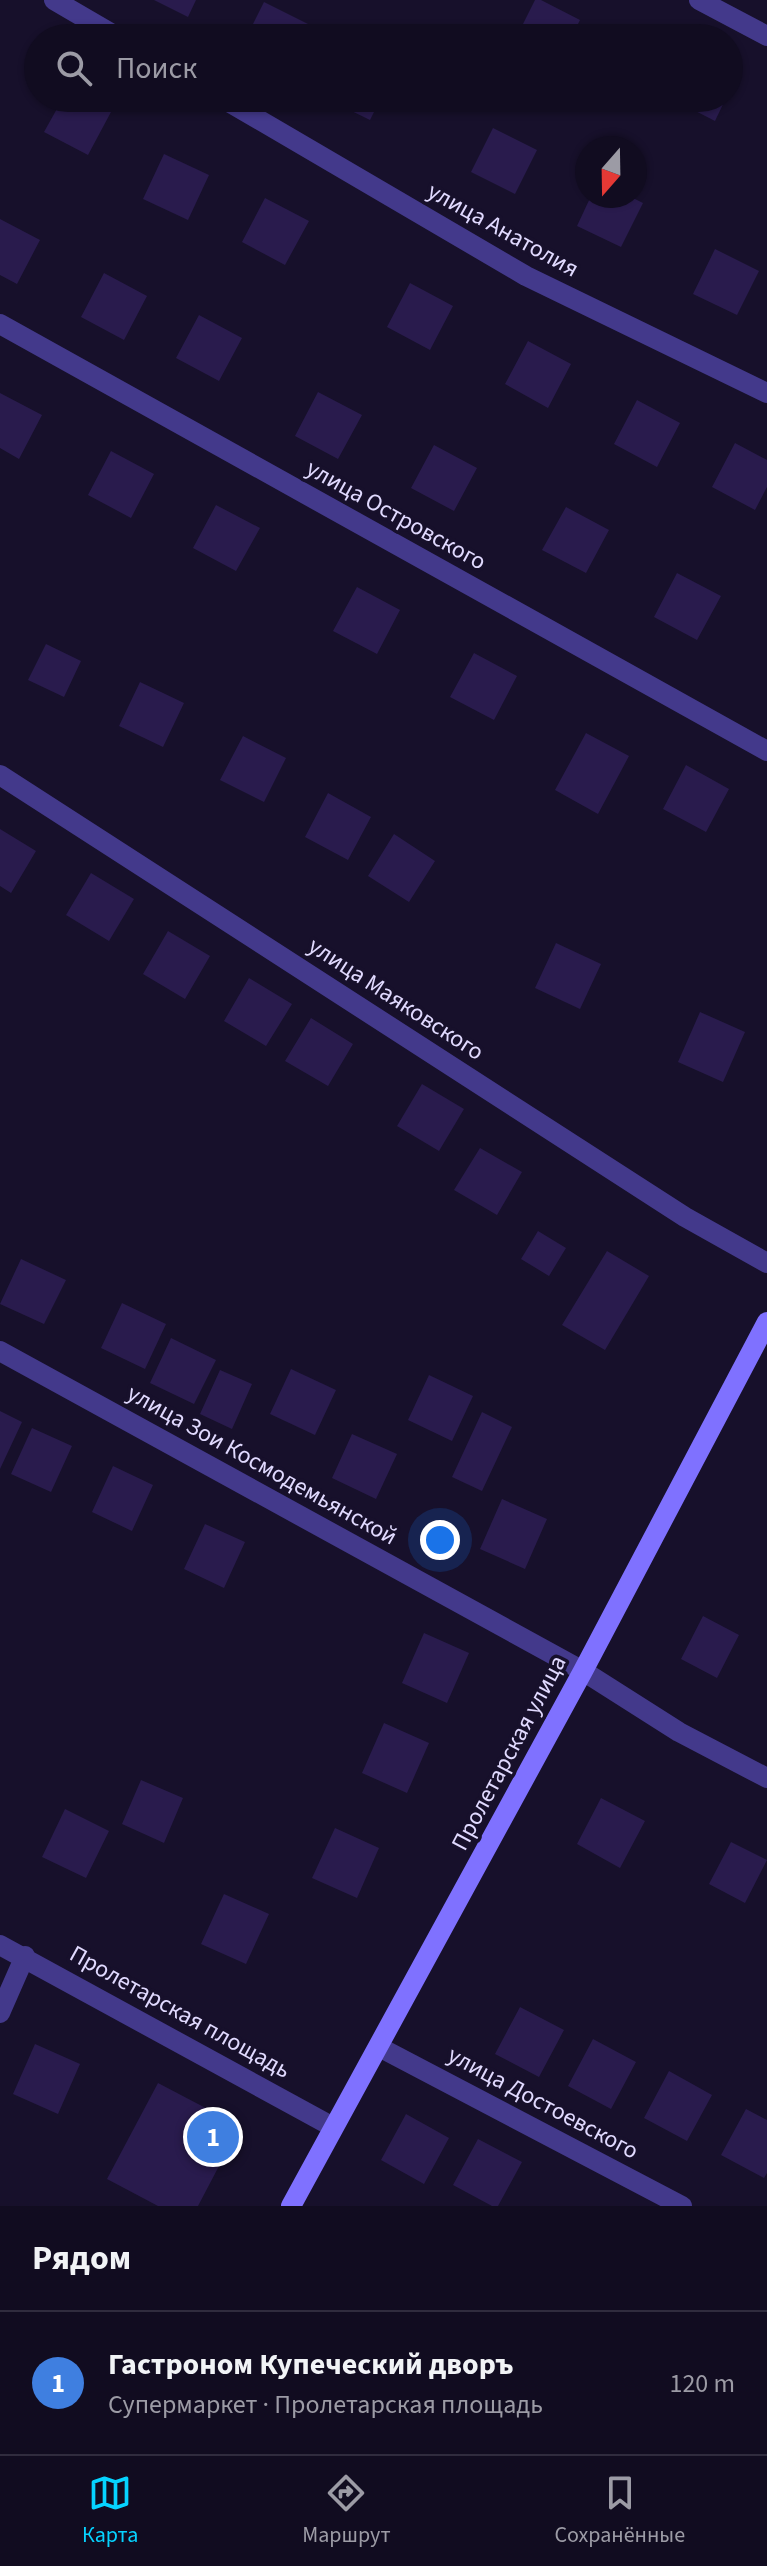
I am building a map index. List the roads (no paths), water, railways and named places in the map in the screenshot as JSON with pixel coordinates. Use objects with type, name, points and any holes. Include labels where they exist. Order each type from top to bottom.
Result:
[{"type":"street","points":[[54,0],[95,24]]},
{"type":"street","points":[[699,0],[767,36]]},
{"type":"street","name":"улица Анатолия","points":[[246,112],[526,276],[767,393]]},
{"type":"street","name":"улица Островского","points":[[0,324],[767,751]]},
{"type":"street","name":"улица Маяковского","points":[[0,775],[685,1217],[767,1263]]},
{"type":"street","name":"Пролетарская улица","points":[[291,2206],[583,1671],[767,1322]]},
{"type":"street","name":"улица Зои Космодемьянской","points":[[0,1351],[583,1671],[679,1732],[767,1778]]},
{"type":"street","name":"Пролетарская площадь","points":[[0,1945],[333,2127]]},
{"type":"street","points":[[0,2013],[25,1956]]},
{"type":"street","name":"улица Достоевского","points":[[379,2047],[682,2206]]},
{"type":"place","name":"Гастроном Купеческий дворъ","points":[[213,2137]]}]
